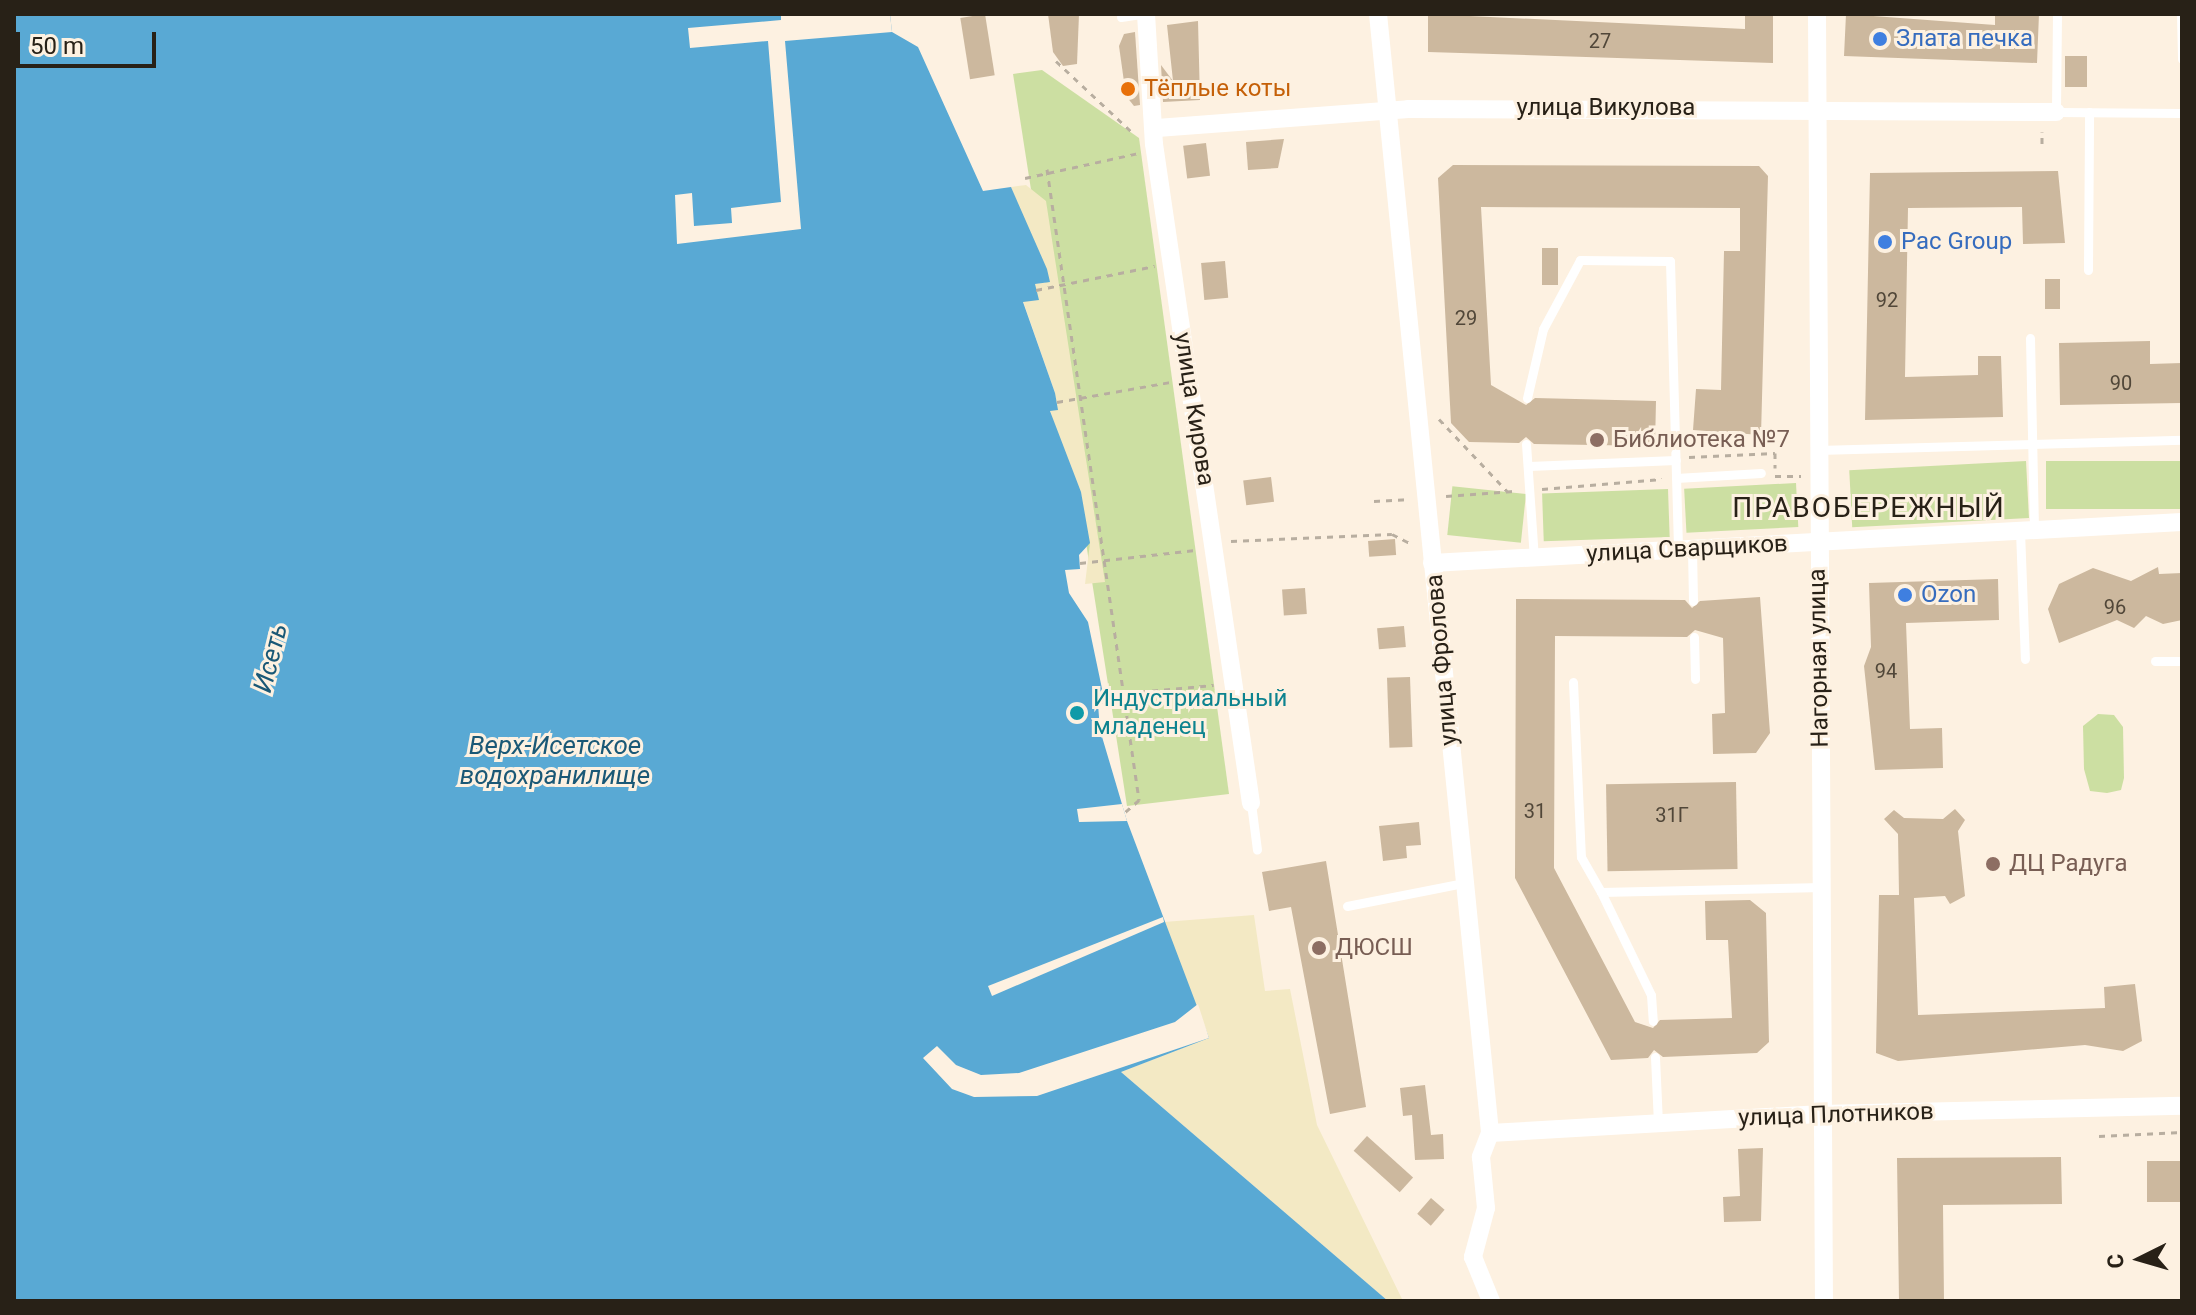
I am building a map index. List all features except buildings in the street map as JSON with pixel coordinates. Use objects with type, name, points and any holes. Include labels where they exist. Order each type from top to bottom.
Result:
[{"type":"street","name":"улица Кирова","points":[[1146,14],[1157,128],[1209,546],[1251,803]]},
{"type":"street","name":"улица Фролова","points":[[1378,14],[1490,1133],[1481,1157],[1486,1208],[1473,1257],[1491,1301]]},
{"type":"street","name":"Нагорная улица","points":[[1817,14],[1814,106],[1815,450],[1827,1071],[1821,1114],[1824,1301]]},
{"type":"street","name":"улица Викулова","points":[[1157,128],[1386,114],[1814,106],[2056,112]]},
{"type":"street","name":"улица Сварщиков","points":[[1432,563],[2182,522]]},
{"type":"street","name":"улица Плотников","points":[[1490,1133],[1821,1114],[2182,1106]]},
{"type":"lane","points":[[1121,17],[1139,14]]},
{"type":"lane","points":[[2057,14],[2056,112],[2182,113]]},
{"type":"lane","points":[[2181,14],[2182,59]]},
{"type":"lane","points":[[2088,270],[2089,112]]},
{"type":"lane","points":[[1527,398],[1543,329],[1580,260],[1670,261],[1676,478],[1693,601]]},
{"type":"lane","points":[[2025,659],[2032,444],[2030,338]]},
{"type":"lane","points":[[1815,450],[2182,440]]},
{"type":"lane","points":[[1526,444],[1534,558]]},
{"type":"lane","points":[[1529,466],[1676,460]]},
{"type":"lane","points":[[1676,478],[1761,473]]},
{"type":"lane","points":[[1694,637],[1695,679]]},
{"type":"lane","points":[[2155,661],[2182,661]]},
{"type":"lane","points":[[1573,682],[1581,857],[1651,995],[1653,1021]]},
{"type":"lane","points":[[1251,803],[1257,850]]},
{"type":"lane","points":[[1347,906],[1463,883]]},
{"type":"lane","points":[[1601,892],[1823,887]]},
{"type":"lane","points":[[1655,1057],[1658,1122]]},
{"type":"path","points":[[1056,61],[1146,145]]},
{"type":"path","points":[[1025,178],[1047,169],[1147,151]]},
{"type":"path","points":[[1047,169],[1139,800],[1125,812]]},
{"type":"path","points":[[1036,290],[1163,264]]},
{"type":"path","points":[[1057,402],[1179,381]]},
{"type":"path","points":[[1439,419],[1507,491]]},
{"type":"path","points":[[1374,501],[1676,478],[1687,457],[1775,453],[1775,477],[1816,476]]},
{"type":"path","points":[[1080,563],[1209,546],[1392,534],[1432,563]]},
{"type":"path","points":[[1104,695],[1124,697],[1222,684]]},
{"type":"path","points":[[2099,1136],[2182,1132]]},
{"type":"green space","points":[[1042,70],[1139,138],[1229,794],[1127,806],[1013,74]]},
{"type":"green space","points":[[2026,461],[2029,518],[1852,527],[1849,470]]},
{"type":"green space","points":[[2046,461],[2182,461],[2182,509],[2046,509]]},
{"type":"green space","points":[[1796,483],[1798,527],[1686,533],[1684,489]]},
{"type":"green space","points":[[1452,486],[1526,494],[1521,543],[1447,535]]},
{"type":"green space","points":[[1668,489],[1670,537],[1544,541],[1542,493]]},
{"type":"green space","points":[[2098,714],[2114,715],[2123,727],[2124,778],[2121,790],[2107,793],[2090,791],[2084,769],[2083,726]]},
{"type":"sand","points":[[1026,185],[1046,201],[1105,582],[1085,584],[1090,543],[1050,410],[1055,393],[1023,301],[1035,284],[1049,282],[1011,187]]},
{"type":"sand","points":[[1254,915],[1265,991],[1290,989],[1317,1125],[1403,1301],[1388,1301],[1121,1072],[1208,1038],[1164,922]]},
{"type":"water","name":"Верх-Исетское водохранилище","points":[[14,14],[890,14],[892,32],[918,47],[983,191],[1011,187],[1050,282],[1035,284],[1039,300],[1023,302],[1055,393],[1058,410],[1050,411],[1081,492],[1090,543],[1079,555],[1080,569],[1065,570],[1069,593],[1088,622],[1105,703],[1098,704],[1100,730],[1127,821],[1209,1038],[1121,1072],[1388,1301],[14,1301]]},
{"type":"pier","points":[[781,14],[890,14],[892,32],[785,41],[801,229],[677,244],[675,195],[692,193],[694,226],[732,223],[731,208],[781,202],[768,41],[690,48],[688,28],[781,20]]},
{"type":"pier","points":[[1122,804],[1127,821],[1079,822],[1077,809]]},
{"type":"pier","points":[[1163,917],[1164,922],[992,996],[988,986]]},
{"type":"pier","points":[[1198,1004],[1209,1038],[1037,1096],[974,1097],[952,1089],[923,1058],[937,1046],[956,1065],[981,1075],[1019,1073],[1175,1022]]},
{"type":"place","name":"Злата печка","points":[[1880,39]]},
{"type":"place","name":"Тёплые коты","points":[[1128,89]]},
{"type":"place","name":"Pac Group","points":[[1885,242]]},
{"type":"place","name":"Библиотека №7","points":[[1597,440]]},
{"type":"place","name":"Ozon","points":[[1905,595]]},
{"type":"place","name":"Индустриальный младенец","points":[[1077,713]]},
{"type":"place","name":"ДЦ Радуга","points":[[1993,864]]},
{"type":"place","name":"ДЮСШ","points":[[1319,948]]},
{"type":"district","name":"ПРАВОБЕРЕЖНЫЙ","points":[[1869,508]]},
{"type":"water label","name":"Исеть","points":[[271,658]]}]
